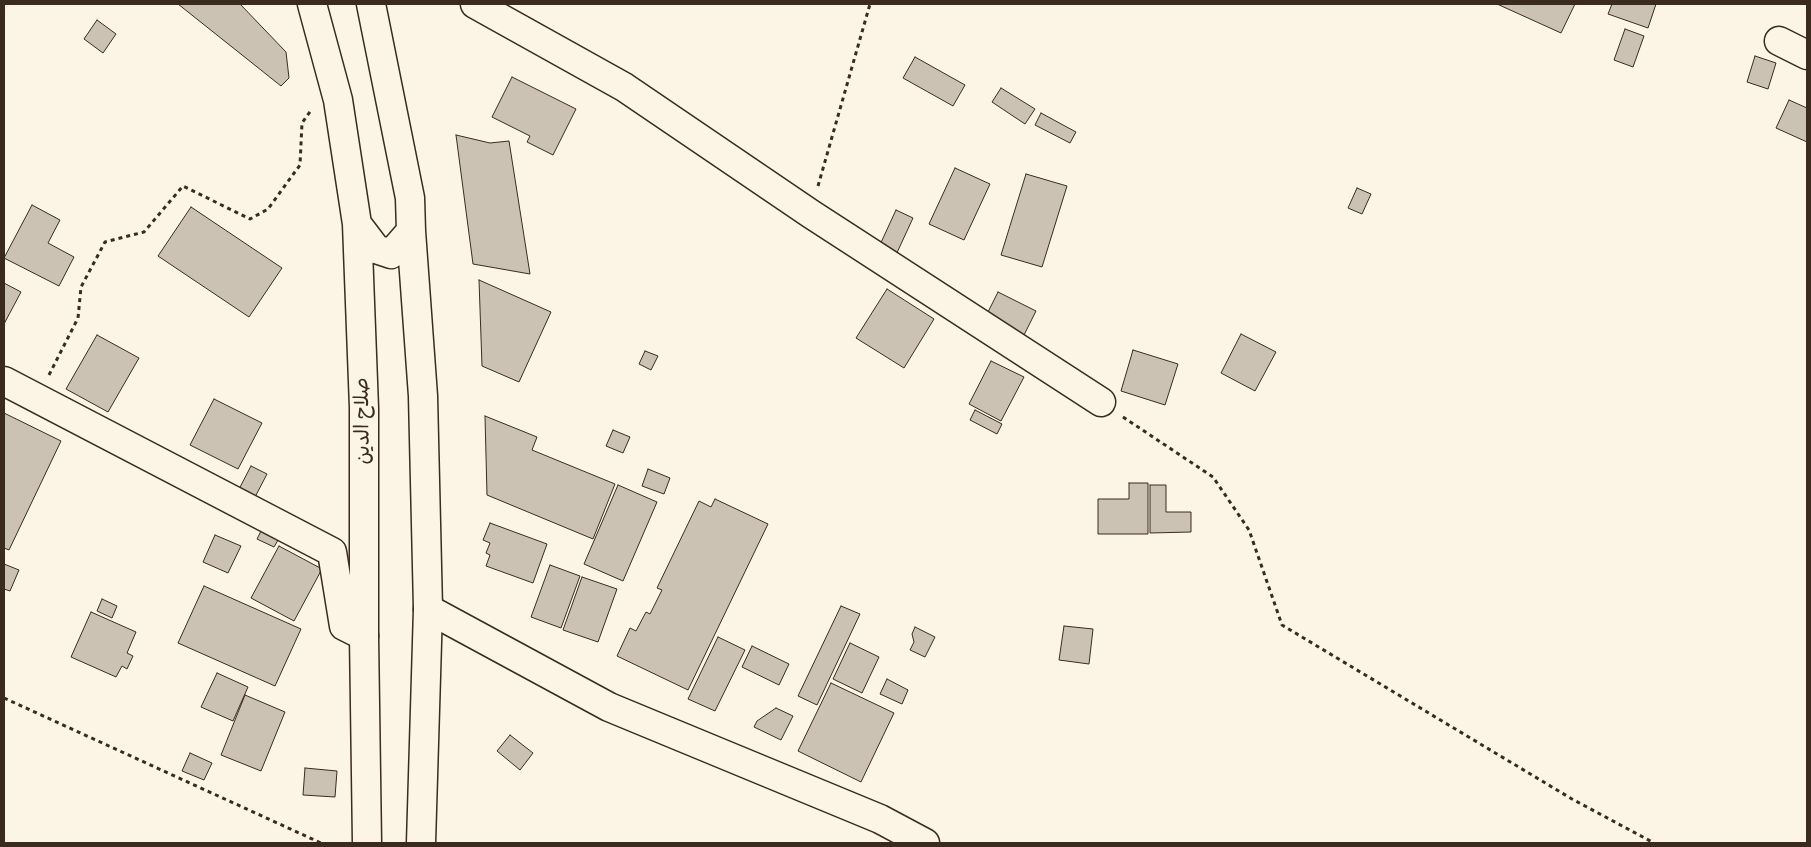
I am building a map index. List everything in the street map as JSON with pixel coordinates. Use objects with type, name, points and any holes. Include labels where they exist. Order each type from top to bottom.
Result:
[{"type":"main road","name":"صلاح الدين","points":[[312,4],[338,100],[357,224],[364,408],[364,636],[367,843]]},
{"type":"main road","points":[[371,4],[410,198],[423,396],[428,609],[421,843]]},
{"type":"main road","points":[[475,4],[624,87],[810,214],[1101,402]]},
{"type":"main road","points":[[1779,41],[1807,55]]},
{"type":"main road","points":[[357,224],[376,249],[391,254],[411,231]]},
{"type":"main road","points":[[4,381],[332,552],[344,626],[364,636]]},
{"type":"main road","points":[[428,609],[609,707],[880,818],[925,843]]},
{"type":"path","points":[[810,214],[870,4]]},
{"type":"path","points":[[37,398],[78,318],[81,288],[105,242],[144,232],[183,186],[250,219],[268,209],[300,165],[302,124],[312,108],[338,100]]},
{"type":"path","points":[[1101,402],[1213,477],[1249,530],[1282,625],[1572,798],[1654,843]]},
{"type":"path","points":[[4,698],[321,843]]},
{"type":"building","points":[[178,4],[240,4],[286,52],[289,78],[281,86]]},
{"type":"building","points":[[1497,4],[1575,4],[1561,33]]},
{"type":"building","points":[[1612,4],[1656,4],[1648,28],[1608,14]]},
{"type":"building","points":[[97,20],[116,34],[103,53],[84,39]]},
{"type":"building","points":[[1625,29],[1644,36],[1633,67],[1614,60]]},
{"type":"building","points":[[1755,56],[1776,63],[1768,89],[1747,82]]},
{"type":"building","points":[[915,57],[965,85],[953,106],[903,78]]},
{"type":"building","points":[[512,77],[576,109],[553,155],[527,142],[530,136],[492,117]]},
{"type":"building","points":[[1001,88],[1035,109],[1025,124],[992,102]]},
{"type":"building","points":[[1789,100],[1807,108],[1807,142],[1776,128]]},
{"type":"building","points":[[1041,113],[1076,132],[1070,143],[1035,125]]},
{"type":"building","points":[[456,135],[490,143],[509,141],[530,274],[473,264]]},
{"type":"building","points":[[955,168],[990,184],[964,240],[929,224]]},
{"type":"building","points":[[1026,174],[1067,186],[1042,267],[1001,255]]},
{"type":"building","points":[[1357,188],[1371,194],[1362,214],[1348,208]]},
{"type":"building","points":[[32,205],[60,220],[48,243],[74,257],[59,286],[4,258]]},
{"type":"building","points":[[191,207],[282,268],[249,317],[158,256]]},
{"type":"building","points":[[896,210],[913,218],[895,257],[878,249]]},
{"type":"building","points":[[479,280],[551,312],[519,382],[482,366]]},
{"type":"building","points":[[4,283],[21,292],[4,324]]},
{"type":"building","points":[[887,289],[934,319],[904,368],[856,338]]},
{"type":"building","points":[[998,292],[1036,311],[1022,339],[984,320]]},
{"type":"building","points":[[1241,334],[1276,352],[1255,391],[1221,373]]},
{"type":"building","points":[[97,335],[139,358],[108,412],[66,389]]},
{"type":"building","points":[[1133,350],[1178,364],[1165,405],[1121,391]]},
{"type":"building","points":[[645,351],[658,356],[651,370],[639,364]]},
{"type":"building","points":[[991,361],[1024,377],[1001,421],[969,404]]},
{"type":"building","points":[[214,399],[262,423],[238,469],[190,445]]},
{"type":"building","points":[[975,410],[1002,424],[997,434],[970,420]]},
{"type":"building","points":[[4,413],[61,441],[9,550],[4,548]]},
{"type":"building","points":[[485,416],[537,437],[532,450],[615,484],[593,539],[487,495]]},
{"type":"building","points":[[613,430],[630,437],[623,453],[606,446]]},
{"type":"building","points":[[251,466],[267,474],[254,499],[238,491]]},
{"type":"building","points":[[648,469],[670,478],[664,494],[642,486]]},
{"type":"building","points":[[1129,483],[1148,483],[1148,534],[1098,534],[1098,499],[1129,499]]},
{"type":"building","points":[[618,485],[657,502],[623,581],[584,564]]},
{"type":"building","points":[[1150,485],[1166,485],[1166,512],[1191,512],[1191,532],[1150,533]]},
{"type":"building","points":[[715,499],[768,524],[688,690],[617,656],[630,628],[636,631],[646,612],[650,614],[662,590],[657,588],[699,501],[711,507]]},
{"type":"building","points":[[490,523],[547,544],[533,583],[486,566],[490,555],[486,553],[490,543],[483,540]]},
{"type":"building","points":[[263,527],[281,535],[274,547],[257,539]]},
{"type":"building","points":[[215,535],[241,546],[228,573],[203,562]]},
{"type":"building","points":[[279,546],[322,569],[294,621],[251,598]]},
{"type":"building","points":[[4,564],[19,570],[10,591],[4,589]]},
{"type":"building","points":[[550,565],[580,576],[561,628],[531,617]]},
{"type":"building","points":[[582,577],[617,589],[598,642],[563,630]]},
{"type":"building","points":[[204,586],[301,629],[275,686],[178,643]]},
{"type":"building","points":[[102,599],[117,606],[112,618],[97,611]]},
{"type":"building","points":[[841,606],[860,614],[817,705],[798,696]]},
{"type":"building","points":[[91,612],[136,632],[127,653],[133,656],[127,669],[122,666],[116,677],[71,657]]},
{"type":"building","points":[[1064,626],[1093,629],[1089,664],[1059,660]]},
{"type":"building","points":[[915,627],[935,637],[925,657],[910,650],[914,642],[912,634]]},
{"type":"building","points":[[718,637],[745,650],[715,711],[688,699]]},
{"type":"building","points":[[850,643],[879,657],[862,693],[833,679]]},
{"type":"building","points":[[752,646],[789,664],[779,685],[742,667]]},
{"type":"building","points":[[217,673],[248,687],[233,721],[201,707]]},
{"type":"building","points":[[887,679],[908,690],[902,704],[880,694]]},
{"type":"building","points":[[831,683],[894,713],[861,782],[798,751]]},
{"type":"building","points":[[245,695],[285,712],[261,771],[221,755]]},
{"type":"building","points":[[776,708],[793,716],[781,740],[754,727],[757,721]]},
{"type":"building","points":[[510,735],[533,753],[520,770],[497,751]]},
{"type":"building","points":[[190,753],[212,763],[204,780],[182,771]]},
{"type":"building","points":[[305,768],[337,771],[335,797],[303,795]]}]
